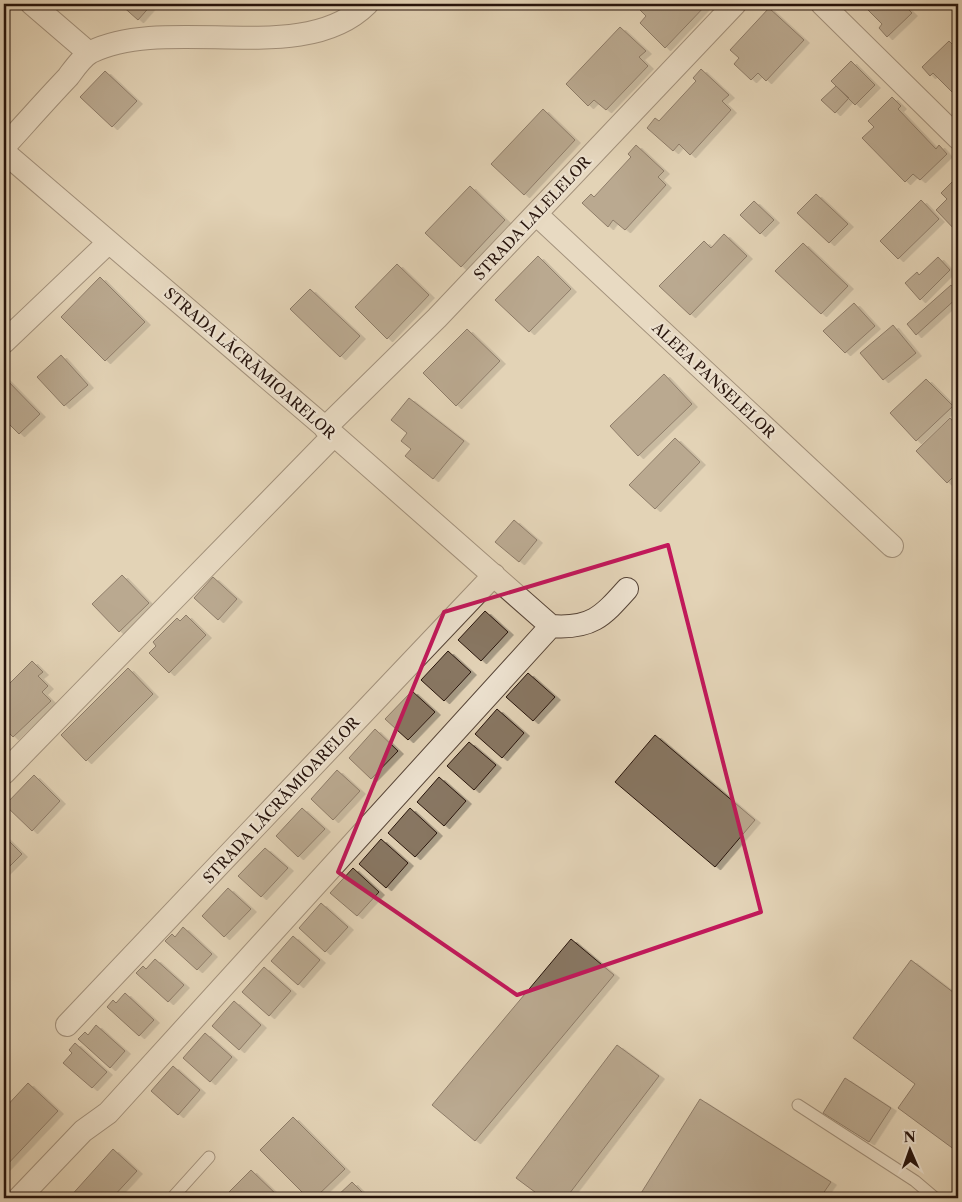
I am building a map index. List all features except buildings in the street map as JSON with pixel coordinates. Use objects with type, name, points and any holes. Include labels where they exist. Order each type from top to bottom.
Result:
[{"type":"street","points":[[32,4],[89,53]]},
{"type":"street","points":[[4,147],[89,53],[137,39],[231,38],[307,33],[330,28],[367,4]]},
{"type":"street","name":"STRADA LALELELOR","points":[[4,773],[735,4]]},
{"type":"street","points":[[822,4],[958,138]]},
{"type":"street","name":"STRADA LĂCRĂMIOARELOR","points":[[4,152],[552,626]]},
{"type":"street","name":"ALEEA PANSELELOR","points":[[536,214],[892,546]]},
{"type":"street","points":[[4,342],[109,242]]},
{"type":"street","name":"STRADA LĂCRĂMIOARELOR","points":[[67,1026],[494,575]]},
{"type":"street","points":[[19,1198],[83,1131],[108,1113],[552,626],[569,627],[590,623],[605,613],[627,589]]},
{"type":"lane","points":[[798,1105],[914,1181],[935,1198]]},
{"type":"lane","points":[[172,1198],[209,1157]]},
{"type":"highlighted area","points":[[668,545],[761,912],[517,995],[338,872],[444,612]]}]
